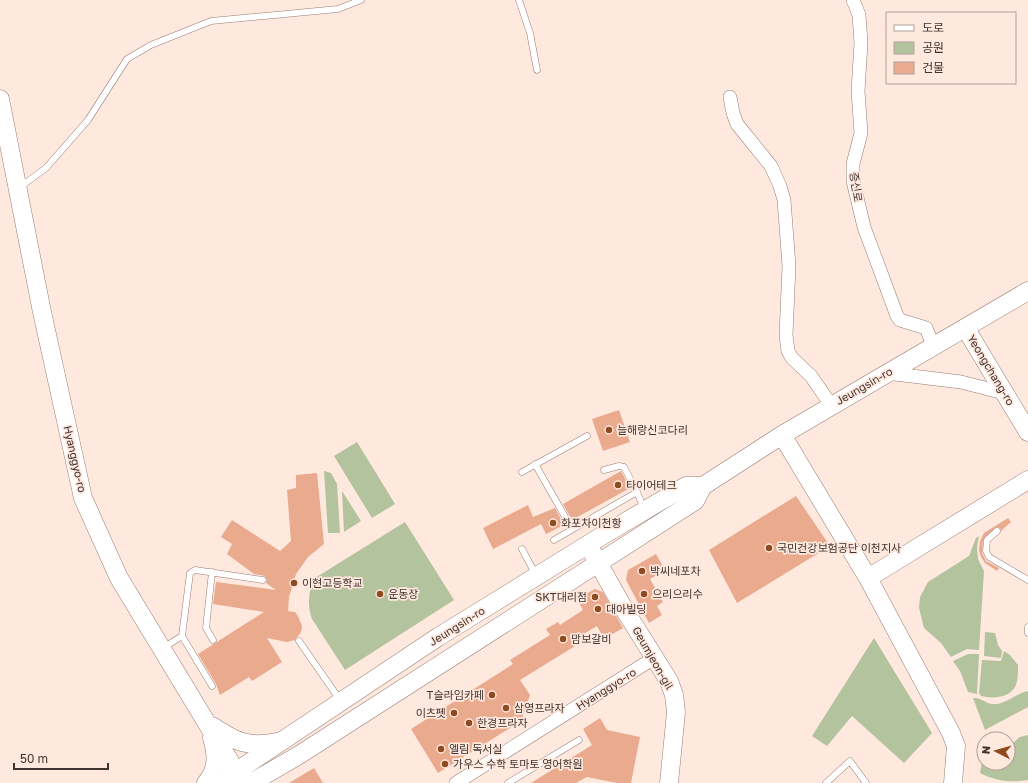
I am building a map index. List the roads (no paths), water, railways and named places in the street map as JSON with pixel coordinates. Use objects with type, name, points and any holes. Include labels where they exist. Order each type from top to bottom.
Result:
[{"type":"street","name":"증신로","points":[[853,0],[861,27],[858,91],[861,133],[852,174],[861,216],[897,316],[900,320],[926,328],[934,346]]},
{"type":"street","points":[[730,96],[733,114],[737,124],[771,166],[780,186],[784,200],[789,266],[786,335],[788,351],[792,358],[811,376],[831,406]]},
{"type":"street","name":"Hyanggyo-ro","points":[[0,99],[17,190],[83,498],[119,578],[240,777]]},
{"type":"street","name":"Jeungsin-ro","points":[[251,783],[298,755],[695,501],[703,486],[782,435],[934,346],[966,329],[1028,291]]},
{"type":"street","name":"Yeongchang-ro","points":[[966,329],[1028,432]]},
{"type":"street","points":[[888,373],[961,382],[1004,393]]},
{"type":"street","points":[[782,435],[868,578],[951,732],[956,746],[953,783]]},
{"type":"street","points":[[868,578],[1028,480]]},
{"type":"street","name":"Jeungsin-ro","points":[[219,783],[240,777],[282,741],[341,701],[438,637],[588,544],[686,486],[703,486]]},
{"type":"street","name":"Geumjeon-gil","points":[[588,544],[654,658],[669,681],[674,695],[676,712],[669,783]]},
{"type":"street","name":"Hyanggyo-ro","points":[[456,783],[654,658]]},
{"type":"street","points":[[208,724],[242,744],[263,745],[282,741]]},
{"type":"street","points":[[206,783],[213,773],[216,756],[208,724]]},
{"type":"lane","points":[[17,190],[46,168],[88,120],[126,58],[151,45],[211,21],[338,10],[361,0]]},
{"type":"lane","points":[[519,0],[530,33],[537,70]]},
{"type":"lane","points":[[522,472],[587,436]]},
{"type":"lane","points":[[535,464],[572,529]]},
{"type":"lane","points":[[604,470],[624,467],[637,492],[644,510]]},
{"type":"lane","points":[[554,540],[637,492]]},
{"type":"lane","points":[[594,517],[605,534]]},
{"type":"lane","points":[[997,530],[987,540],[986,551],[989,557],[1028,580]]},
{"type":"lane","points":[[522,549],[537,577]]},
{"type":"lane","points":[[212,686],[182,636],[190,573],[195,570],[263,580]]},
{"type":"lane","points":[[212,572],[206,628],[212,640]]},
{"type":"lane","points":[[1028,628],[1028,633]]},
{"type":"lane","points":[[162,648],[182,636]]},
{"type":"lane","points":[[298,640],[341,701]]},
{"type":"lane","points":[[508,783],[579,740]]},
{"type":"lane","points":[[826,783],[850,761],[866,783]]},
{"type":"place","name":"늘해랑신코다리","points":[[609,430]]},
{"type":"place","name":"타이어테크","points":[[618,485]]},
{"type":"place","name":"화포차이천항","points":[[553,523]]},
{"type":"place","name":"국민건강보험공단 이천지사","points":[[769,548]]},
{"type":"place","name":"박씨네포차","points":[[642,571]]},
{"type":"place","name":"이현고등학교","points":[[294,583]]},
{"type":"place","name":"운동장","points":[[380,594]]},
{"type":"place","name":"으리으리수","points":[[644,594]]},
{"type":"place","name":"SKT대리점","points":[[595,597]]},
{"type":"place","name":"대아빌딩","points":[[598,609]]},
{"type":"place","name":"맘보갈비","points":[[563,639]]},
{"type":"place","name":"T슬라임카페","points":[[492,695]]},
{"type":"place","name":"삼영프라자","points":[[506,708]]},
{"type":"place","name":"이츠펫","points":[[454,713]]},
{"type":"place","name":"한경프라자","points":[[469,723]]},
{"type":"place","name":"엘림 독서실","points":[[441,749]]},
{"type":"place","name":"가우스 수학 토마토 영어학원","points":[[445,764]]}]
